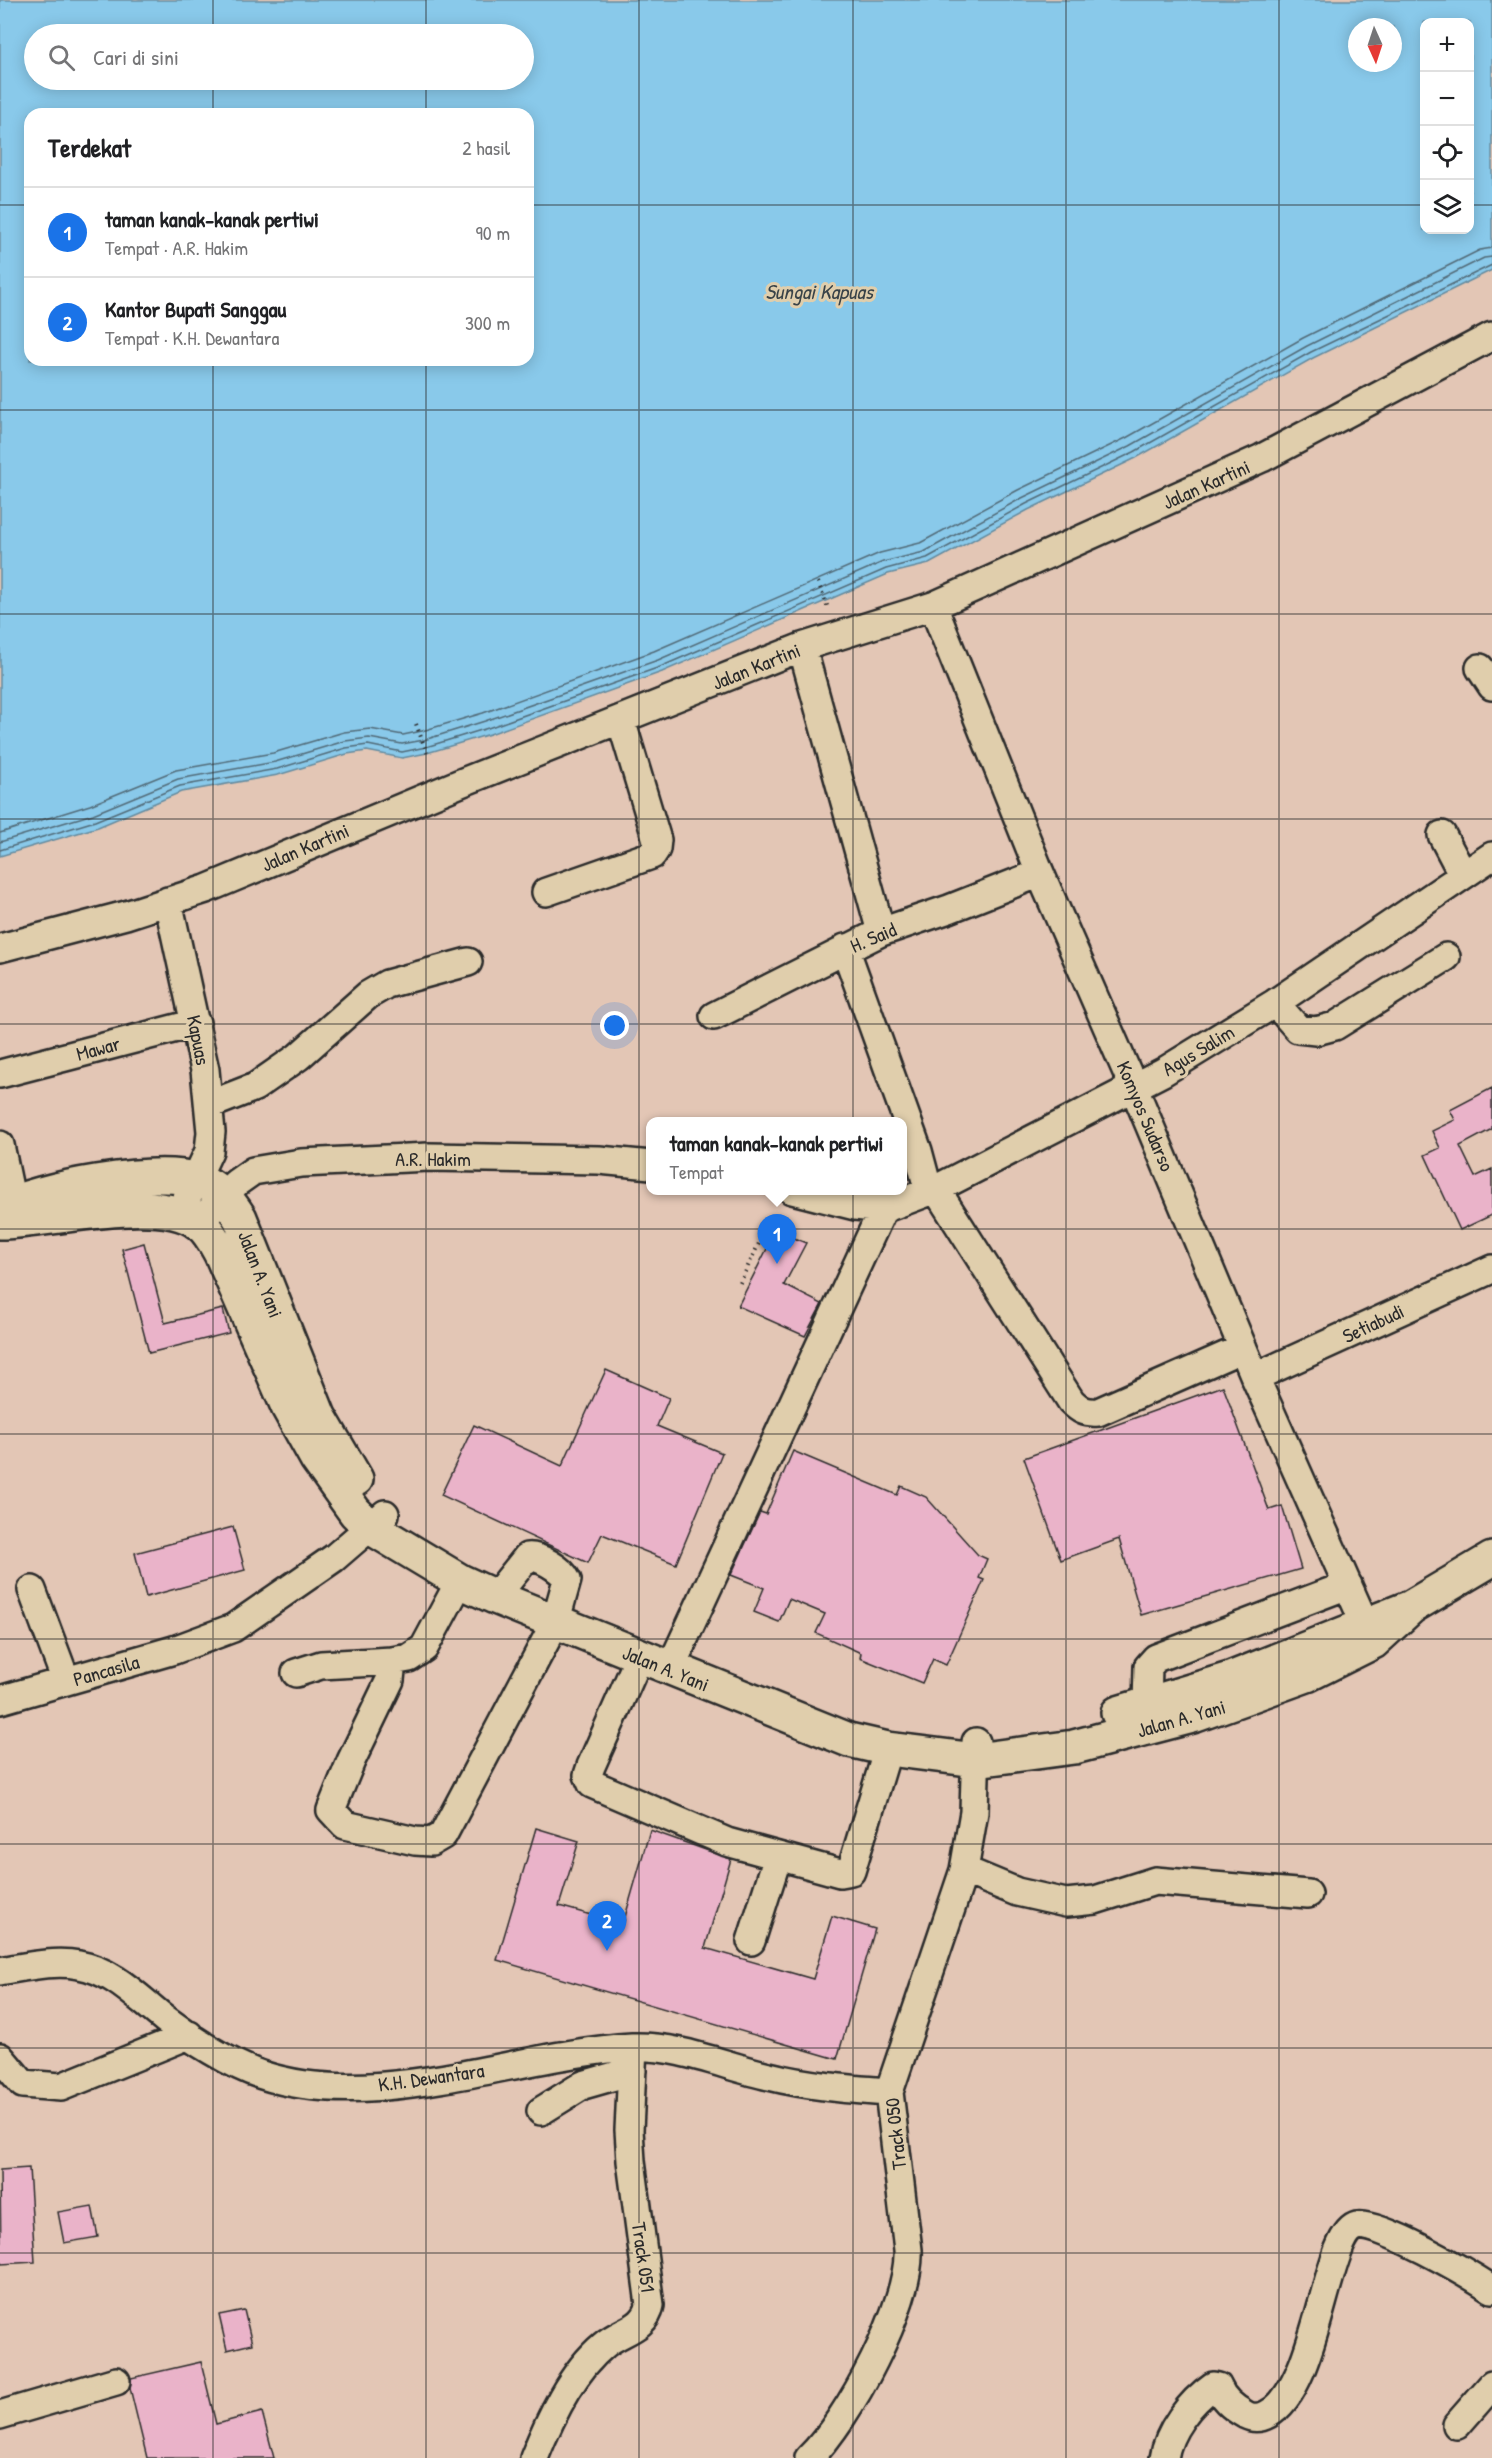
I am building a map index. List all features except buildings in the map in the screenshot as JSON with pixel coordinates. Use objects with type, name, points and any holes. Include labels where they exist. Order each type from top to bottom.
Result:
[{"type":"highway","points":[[7,1214],[67,1188],[137,1178],[211,1187]]},
{"type":"highway","name":"Jalan A. Yani","points":[[211,1187],[240,1218],[319,1416],[377,1520]]},
{"type":"highway","points":[[7,1214],[92,1213],[158,1209],[190,1218]]},
{"type":"highway","name":"Jalan A. Yani","points":[[190,1218],[210,1234],[221,1254],[288,1407],[303,1437],[337,1490],[377,1520],[414,1553],[460,1581],[555,1623],[819,1730],[849,1740],[888,1749],[928,1754],[1074,1747],[1196,1715],[1307,1675],[1369,1632],[1492,1559]]},
{"type":"highway","name":"Jalan A. Yani","points":[[976,1751],[1147,1705],[1369,1632]]},
{"type":"street","name":"Jalan Kartini","points":[[0,948],[126,915],[206,889],[802,647],[933,606],[1262,458],[1492,336]]},
{"type":"street","name":"Komyos Sudarso","points":[[933,606],[1040,873],[1134,1088],[1255,1377],[1369,1632]]},
{"type":"street","points":[[802,647],[881,932]]},
{"type":"street","points":[[546,892],[652,855],[656,849],[657,840],[621,720]]},
{"type":"street","points":[[1442,835],[1463,875]]},
{"type":"street","name":"Agus Salim","points":[[883,1209],[932,1190],[1134,1088],[1275,1004],[1492,856]]},
{"type":"street","name":"H. Said","points":[[714,1016],[845,948],[881,932],[950,909],[1040,873]]},
{"type":"street","name":"Kapuas","points":[[168,901],[196,1023],[211,1132],[209,1151],[211,1187],[190,1218]]},
{"type":"street","points":[[845,948],[906,1117]]},
{"type":"street","points":[[1275,1004],[1298,1029],[1316,1031],[1335,1026],[1446,957]]},
{"type":"street","points":[[209,1105],[255,1087],[298,1057],[368,995],[387,984],[468,962]]},
{"type":"street","name":"Mawar","points":[[0,1074],[196,1023]]},
{"type":"street","points":[[907,1120],[932,1190],[1071,1401],[1079,1409],[1088,1413],[1098,1412],[1243,1348]]},
{"type":"street","points":[[0,1145],[7,1214]]},
{"type":"street","name":"A.R. Hakim","points":[[211,1187],[236,1183],[253,1171],[340,1159],[551,1159],[646,1165]]},
{"type":"street","points":[[670,1670],[883,1209],[855,1206],[809,1195]]},
{"type":"street","name":"Setiabudi","points":[[1255,1377],[1492,1269]]},
{"type":"street","name":"Pancasila","points":[[0,1700],[211,1638],[256,1614],[334,1558],[377,1520]]},
{"type":"street","points":[[392,1661],[390,1680],[351,1761],[331,1810],[345,1824],[415,1841],[432,1842],[443,1834],[453,1817],[496,1729],[555,1623],[567,1580],[564,1574],[533,1556],[522,1560],[495,1597]]},
{"type":"street","points":[[296,1673],[321,1665],[409,1658],[424,1648],[460,1581]]},
{"type":"street","points":[[1147,1705],[1148,1667],[1156,1658],[1348,1585]]},
{"type":"street","points":[[32,1590],[66,1681]]},
{"type":"street","points":[[639,1658],[591,1766],[588,1775],[592,1784],[728,1842],[840,1873],[851,1871],[888,1749]]},
{"type":"street","name":"Track 050","points":[[809,2458],[824,2442],[853,2399],[904,2292],[909,2267],[908,2250],[889,2092],[964,1870],[974,1812],[976,1751]]},
{"type":"street","points":[[751,1941],[778,1856]]},
{"type":"street","points":[[964,1870],[1017,1892],[1066,1903],[1095,1900],[1155,1881],[1308,1894]]},
{"type":"street","name":"K.H. Dewantara","points":[[0,1971],[42,1965],[77,1964],[98,1970],[113,1977],[189,2035],[260,2074],[323,2086],[364,2086],[426,2080],[556,2057],[632,2059],[666,2049],[790,2081],[889,2092]]},
{"type":"street","points":[[0,2057],[22,2084],[61,2087],[189,2035]]},
{"type":"street","points":[[541,2111],[632,2059]]},
{"type":"street","name":"Track 051","points":[[534,2458],[560,2405],[590,2359],[603,2345],[640,2324],[648,2315],[650,2305],[629,2130],[632,2059]]},
{"type":"street","points":[[1164,2458],[1169,2436],[1175,2427],[1204,2392],[1213,2386],[1218,2387],[1238,2410],[1251,2417],[1261,2417],[1280,2406],[1300,2372],[1336,2257],[1346,2234],[1353,2228],[1359,2225],[1433,2253],[1492,2289]]},
{"type":"street","points":[[0,2415],[116,2380]]},
{"type":"street","points":[[1457,2426],[1492,2385]]},
{"type":"path","points":[[818,582],[828,608]]},
{"type":"path","points":[[416,724],[427,753]]},
{"type":"path","points":[[740,1283],[773,1214]]},
{"type":"water","name":"Sungai Kapuas","points":[[0,0],[1492,0],[1492,270],[1313,358],[1136,458],[1028,510],[929,564],[888,574],[662,672],[490,734],[427,753],[402,758],[367,751],[347,754],[278,775],[181,792],[98,827],[0,856]]},
{"type":"place","name":"taman kanak-kanak pertiwi","points":[[777,1264]]},
{"type":"place","name":"Kantor Bupati Sanggau","points":[[607,1951]]}]
